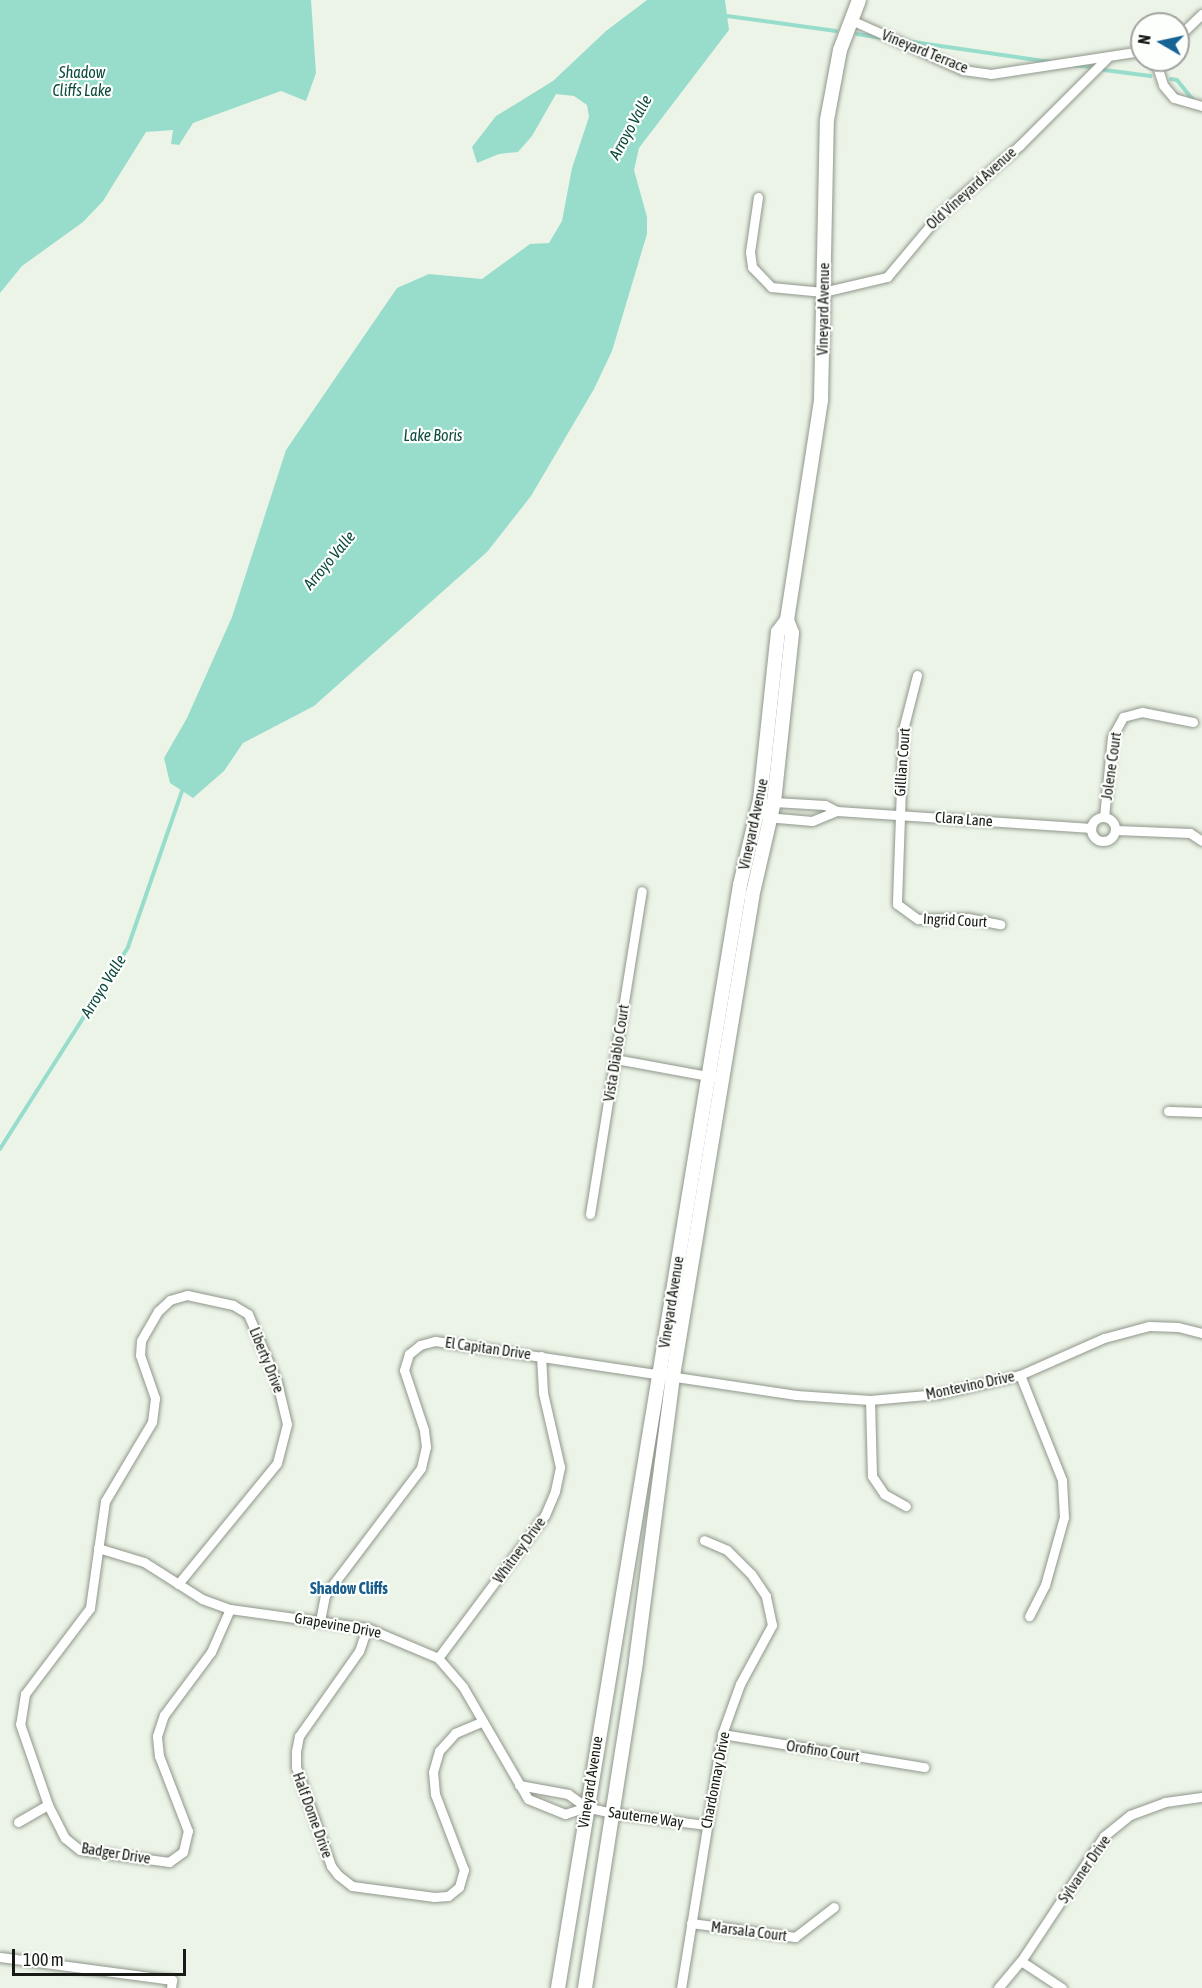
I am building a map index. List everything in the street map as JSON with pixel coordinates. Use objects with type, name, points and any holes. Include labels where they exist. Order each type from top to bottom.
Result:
[{"type":"street","name":"Vineyard Avenue","points":[[558,1988],[586,1807],[722,1079],[752,897],[764,817],[778,632],[787,620],[820,400],[827,120],[840,50],[859,0]]},
{"type":"street","points":[[1190,26],[1202,14]]},
{"type":"street","name":"Vineyard Terrace","points":[[851,20],[963,70],[991,74],[1130,53]]},
{"type":"street","name":"Old Vineyard Avenue","points":[[758,197],[750,252],[752,267],[771,287],[823,292],[887,277],[939,215],[1020,145],[1107,58]]},
{"type":"street","points":[[1159,72],[1163,84],[1174,98],[1202,106]]},
{"type":"street","name":"Vineyard Avenue","points":[[585,1988],[612,1813],[666,1375],[708,1076],[740,885],[764,817],[774,802],[792,633],[787,620]]},
{"type":"street","name":"Gillian Court","points":[[899,814],[903,729],[916,675]]},
{"type":"street","name":"Jolene Court","points":[[1104,817],[1112,737],[1123,717],[1142,712],[1193,722]]},
{"type":"street","name":"Clara Lane","points":[[774,802],[825,805],[837,811],[1091,828]]},
{"type":"street","name":"Clara Lane","points":[[764,817],[812,821],[837,811]]},
{"type":"street","name":"Ingrid Court","points":[[899,814],[895,892],[903,911],[918,919],[968,918],[1000,924]]},
{"type":"street","points":[[1104,817],[1112,820],[1116,830],[1111,839],[1103,842],[1095,838],[1091,828],[1095,820],[1104,817]]},
{"type":"street","points":[[1116,830],[1190,833],[1202,841]]},
{"type":"street","name":"Vista Diablo Court","points":[[590,1214],[642,891]]},
{"type":"street","points":[[615,1059],[722,1079]]},
{"type":"street","points":[[1168,1111],[1202,1112]]},
{"type":"street","name":"Liberty Drive","points":[[98,1548],[110,1487],[152,1422],[154,1398],[140,1355],[141,1341],[158,1311],[170,1300],[187,1296],[233,1305],[248,1314],[258,1332],[277,1382],[287,1424],[284,1444],[277,1463],[178,1584]]},
{"type":"street","name":"Montevino Drive","points":[[666,1375],[796,1395],[870,1400],[938,1394],[1020,1374],[1104,1338],[1149,1326],[1178,1327],[1202,1333]]},
{"type":"street","name":"El Capitan Drive","points":[[320,1621],[325,1595],[421,1468],[426,1447],[404,1370],[409,1354],[420,1345],[435,1341],[666,1375]]},
{"type":"street","name":"Whitney Drive","points":[[438,1658],[545,1515],[555,1491],[560,1467],[558,1444],[543,1393],[541,1356]]},
{"type":"street","points":[[1020,1374],[1062,1480],[1064,1517],[1045,1585],[1029,1616]]},
{"type":"street","points":[[870,1400],[872,1476],[884,1494],[906,1506]]},
{"type":"street","name":"Chardonnay Drive","points":[[681,1988],[722,1734],[740,1684],[772,1625],[766,1596],[751,1574],[727,1550],[704,1540]]},
{"type":"street","name":"Grapevine Drive","points":[[98,1548],[144,1562],[202,1599],[230,1610],[368,1628],[438,1658],[463,1687],[528,1799],[543,1808],[565,1814],[586,1807]]},
{"type":"street","name":"Badger Drive","points":[[98,1548],[90,1608],[25,1694],[20,1724],[48,1805],[64,1838],[80,1850],[169,1862],[183,1852],[188,1831],[159,1756],[157,1736],[164,1714],[211,1652],[230,1610]]},
{"type":"street","name":"Half Dome Drive","points":[[368,1628],[359,1651],[299,1736],[296,1751],[296,1767],[331,1866],[338,1875],[352,1886],[434,1897],[448,1896],[459,1887],[464,1870],[435,1794],[433,1772],[439,1751],[455,1733],[483,1720]]},
{"type":"street","name":"Orofino Court","points":[[722,1734],[924,1767]]},
{"type":"street","points":[[519,1785],[568,1794],[586,1807]]},
{"type":"street","name":"Sylvaner Drive","points":[[998,1988],[1021,1961],[1104,1836],[1130,1815],[1165,1802],[1202,1797]]},
{"type":"street","points":[[18,1822],[48,1805]]},
{"type":"street","name":"Sauterne Way","points":[[586,1807],[612,1813],[706,1826]]},
{"type":"street","name":"Marsala Court","points":[[691,1923],[795,1937],[834,1907]]},
{"type":"street","points":[[0,1958],[172,1980],[171,1988]]},
{"type":"street","points":[[1021,1961],[1062,1988]]},
{"type":"water","name":"Shadow Cliffs Lake","points":[[0,0],[311,0],[316,73],[306,101],[281,91],[193,123],[179,145],[171,144],[173,130],[146,132],[103,201],[83,222],[22,266],[0,293]]},
{"type":"water","name":"Lake Boris","points":[[647,0],[725,0],[729,30],[639,148],[634,170],[647,217],[647,234],[612,351],[594,389],[531,496],[487,552],[314,706],[243,743],[224,771],[193,798],[170,783],[164,758],[187,718],[232,617],[286,450],[397,288],[429,274],[482,279],[530,244],[549,243],[562,221],[572,168],[589,117],[587,105],[574,96],[556,94],[532,136],[518,152],[499,154],[477,163],[472,147],[496,116],[553,81],[606,31]]},
{"type":"waterway","points":[[727,16],[836,31]]},
{"type":"waterway","points":[[857,34],[881,38]]},
{"type":"waterway","points":[[906,41],[1050,62]]},
{"type":"waterway","points":[[1073,65],[1090,67]]},
{"type":"waterway","points":[[1104,70],[1151,76]]},
{"type":"waterway","points":[[1171,79],[1177,80],[1194,101]]},
{"type":"waterway","name":"Arroyo Valle","points":[[0,1149],[128,947],[183,788]]},
{"type":"district","name":"Shadow Cliffs","points":[[349,1588]]}]
